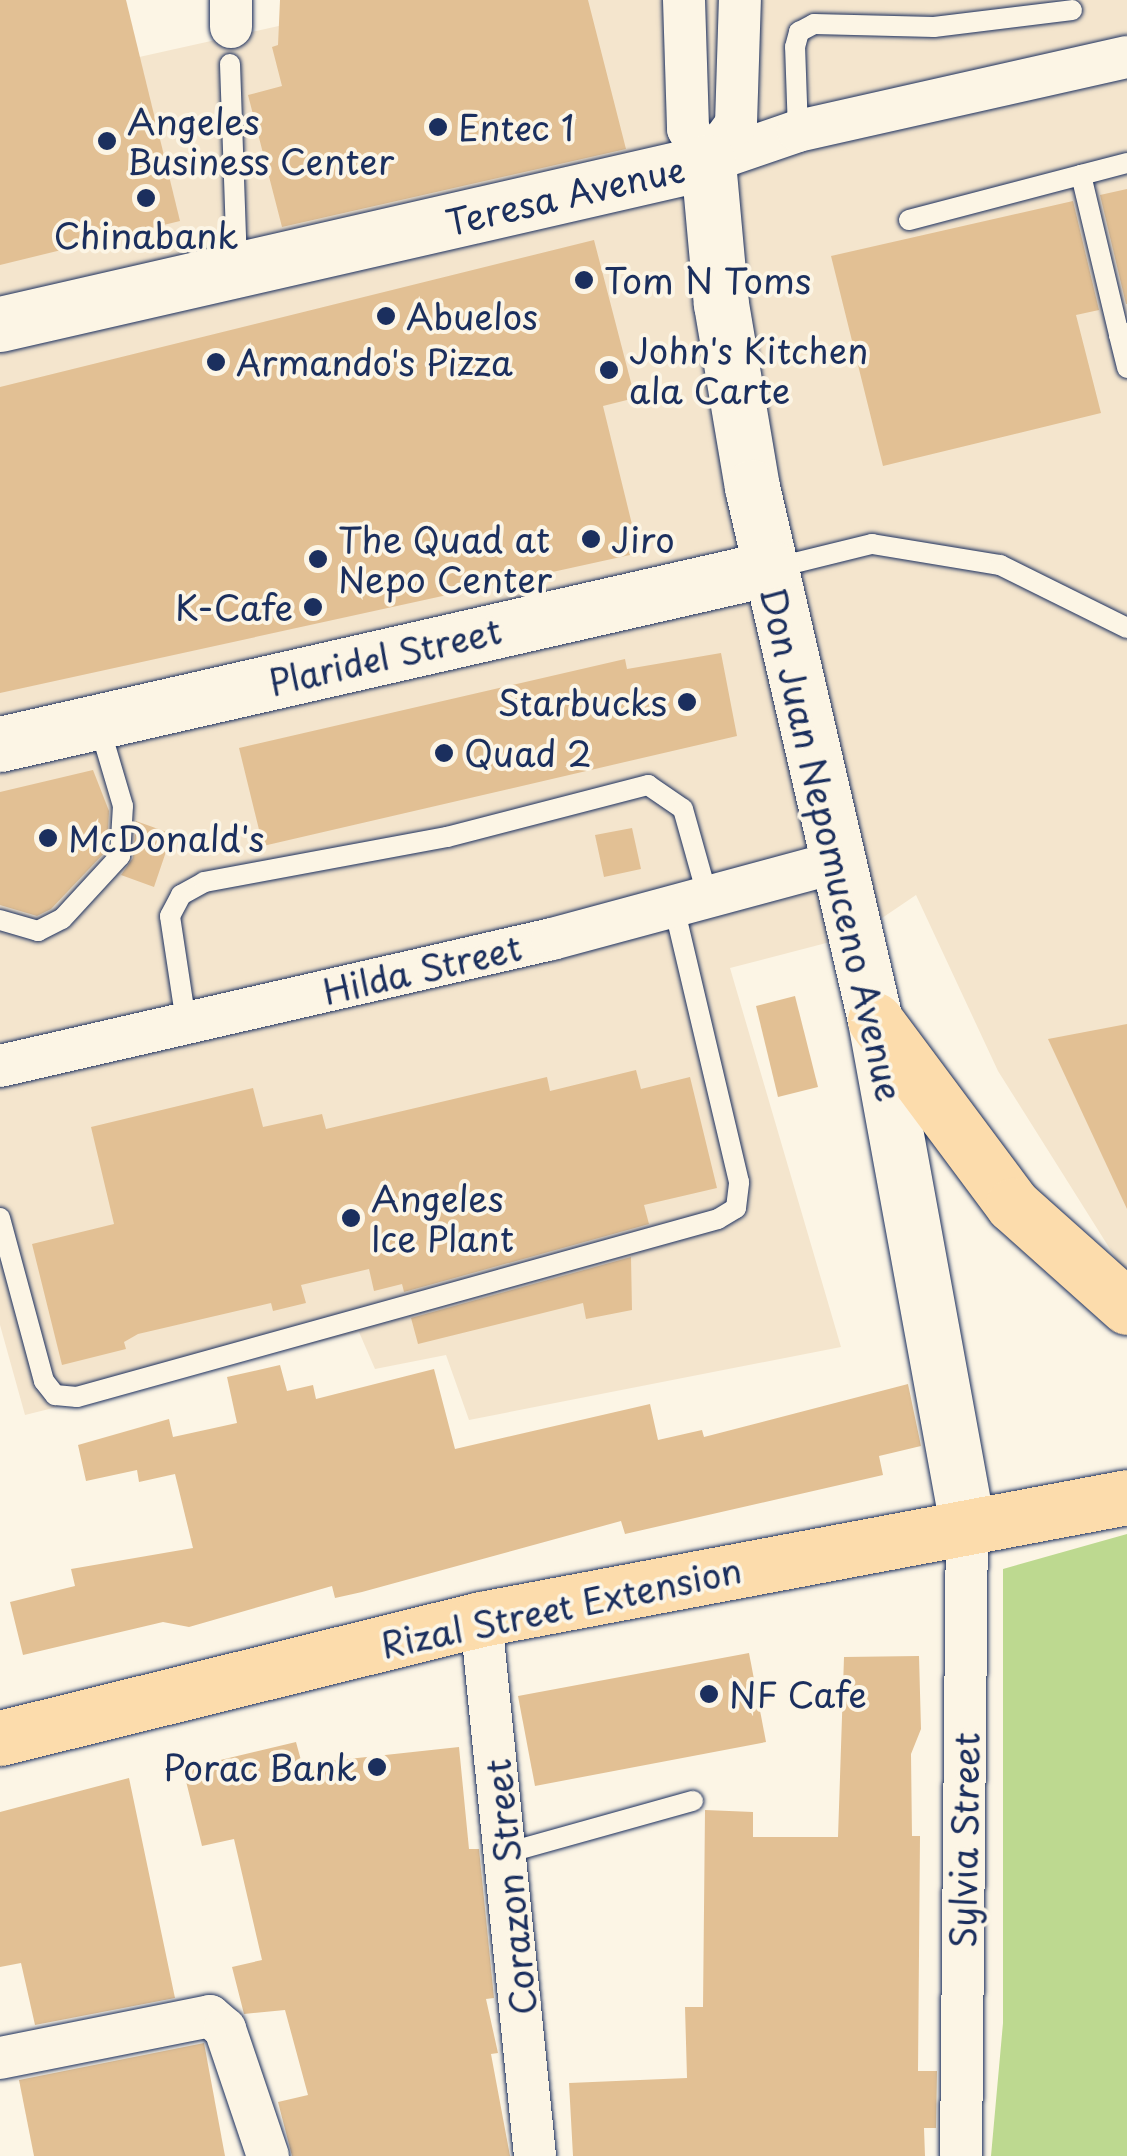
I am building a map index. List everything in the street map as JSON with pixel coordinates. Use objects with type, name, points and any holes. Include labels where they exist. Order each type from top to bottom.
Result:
[{"type":"main road","points":[[876,1020],[1014,1205],[1127,1307]]},
{"type":"main road","name":"Rizal Street Extension","points":[[0,1738],[482,1619],[967,1524],[1127,1497]]},
{"type":"street","name":"Don Juan Nepomuceno Avenue","points":[[684,0],[688,129],[708,162],[721,304],[771,568],[876,1020],[967,1524]]},
{"type":"street","points":[[708,162],[736,124],[740,0]]},
{"type":"street","name":"Teresa Avenue","points":[[0,324],[708,162],[798,131],[1127,57]]},
{"type":"street","name":"Plaridel Street","points":[[0,744],[771,568]]},
{"type":"street","name":"Hilda Street","points":[[0,1066],[691,903],[842,861]]},
{"type":"street","name":"Sylvia Street","points":[[961,2156],[967,1524]]},
{"type":"street","name":"Corazon Street","points":[[482,1619],[510,1852],[535,2156]]},
{"type":"street","points":[[0,2058],[210,2016],[225,2029],[268,2156]]},
{"type":"lane","points":[[798,131],[795,47],[799,32],[814,24],[934,27],[1072,10]]},
{"type":"lane","points":[[231,31],[237,270]]},
{"type":"lane","points":[[908,220],[1127,163]]},
{"type":"lane","points":[[1081,174],[1123,334],[1127,368]]},
{"type":"lane","points":[[771,568],[872,544],[1000,566],[1127,628]]},
{"type":"lane","points":[[0,920],[38,931],[62,919],[120,856],[123,806],[98,722]]},
{"type":"lane","points":[[0,1218],[44,1381],[55,1395],[77,1397],[718,1219],[736,1208],[738,1182],[691,903],[683,809],[648,785],[447,837],[204,882],[181,895],[170,916],[186,1022]]},
{"type":"lane","points":[[510,1852],[693,1802]]},
{"type":"shaded area","points":[[395,0],[1127,0],[1127,1276],[998,1071],[916,895],[857,935],[730,968],[841,1347],[469,1420],[446,1355],[375,1369],[359,1332],[25,1415],[0,1325],[0,88]]},
{"type":"green space","points":[[1127,1534],[1127,2156],[991,2156],[1003,2023],[1003,1569]]},
{"type":"building","points":[[0,0],[126,0],[180,221],[0,265]]},
{"type":"building","name":"Entec 1","points":[[280,0],[588,0],[626,149],[282,227],[248,95],[282,86],[272,47],[278,45]]},
{"type":"building","points":[[1127,189],[1127,304],[1126,304],[1100,195]]},
{"type":"building","points":[[1073,201],[1099,310],[1076,315],[1101,413],[883,466],[831,256]]},
{"type":"building","name":"The Quad at Nepo Center","points":[[594,240],[635,398],[603,406],[639,553],[0,693],[0,387]]},
{"type":"building","name":"Quad 2","points":[[721,653],[737,736],[263,846],[239,748],[625,659],[627,669]]},
{"type":"building","name":"McDonald's","points":[[93,770],[109,811],[107,850],[51,909],[37,916],[0,905],[0,792]]},
{"type":"building","points":[[136,821],[172,834],[154,887],[121,875],[133,858]]},
{"type":"building","points":[[632,828],[641,869],[604,877],[595,835]]},
{"type":"building","points":[[795,996],[818,1087],[778,1097],[756,1006]]},
{"type":"building","points":[[1127,1024],[1127,1209],[1048,1039]]},
{"type":"building","name":"Angeles Ice Plant","points":[[636,1070],[641,1089],[690,1077],[717,1188],[644,1205],[649,1224],[404,1292],[402,1284],[374,1291],[369,1269],[301,1285],[306,1303],[273,1311],[271,1303],[138,1334],[124,1342],[126,1349],[62,1365],[32,1244],[114,1224],[91,1127],[253,1088],[263,1127],[322,1114],[326,1129],[547,1077],[550,1091]]},
{"type":"building","points":[[631,1257],[632,1310],[586,1319],[583,1303],[418,1344],[411,1318]]},
{"type":"building","points":[[280,1365],[287,1391],[313,1385],[316,1399],[434,1369],[455,1449],[650,1404],[658,1440],[702,1430],[704,1437],[908,1384],[921,1446],[879,1456],[883,1475],[625,1534],[621,1521],[362,1592],[335,1598],[332,1586],[189,1627],[163,1622],[23,1655],[10,1602],[75,1586],[71,1569],[193,1548],[175,1474],[139,1482],[137,1470],[86,1481],[78,1445],[169,1419],[173,1437],[237,1423],[227,1377]]},
{"type":"building","points":[[749,1653],[766,1742],[535,1786],[518,1696]]},
{"type":"building","points":[[919,1656],[921,1729],[911,1754],[912,1836],[920,1836],[918,2071],[937,2071],[936,2128],[924,2128],[925,2156],[573,2156],[569,2083],[687,2078],[685,2007],[703,2007],[705,1810],[753,1812],[753,1837],[838,1837],[844,1657]]},
{"type":"building","points":[[296,1742],[302,1764],[459,1747],[469,1849],[479,1849],[494,1998],[486,1999],[498,2053],[491,2054],[510,2156],[292,2156],[278,2102],[308,2095],[285,2010],[244,2014],[232,1967],[262,1960],[234,1839],[202,1846],[183,1769]]},
{"type":"building","points":[[129,1778],[175,1998],[35,2025],[21,1963],[0,1967],[0,1812]]},
{"type":"building","points":[[204,2043],[225,2156],[34,2156],[19,2080]]},
{"type":"place","name":"Entec 1","points":[[438,127]]},
{"type":"place","name":"Angeles Business Center","points":[[107,141]]},
{"type":"place","name":"Chinabank","points":[[146,198]]},
{"type":"place","name":"Tom N Toms","points":[[584,280]]},
{"type":"place","name":"Abuelos","points":[[386,316]]},
{"type":"place","name":"Armando's Pizza","points":[[216,362]]},
{"type":"place","name":"John's Kitchen ala Carte","points":[[609,370]]},
{"type":"place","name":"Jiro","points":[[591,539]]},
{"type":"place","name":"The Quad at Nepo Center","points":[[318,559]]},
{"type":"place","name":"K-Cafe","points":[[313,607]]},
{"type":"place","name":"Starbucks","points":[[687,702]]},
{"type":"place","name":"Quad 2","points":[[444,753]]},
{"type":"place","name":"McDonald's","points":[[48,838]]},
{"type":"place","name":"Angeles Ice Plant","points":[[351,1218]]},
{"type":"place","name":"NF Cafe","points":[[709,1694]]},
{"type":"place","name":"Porac Bank","points":[[377,1767]]}]
